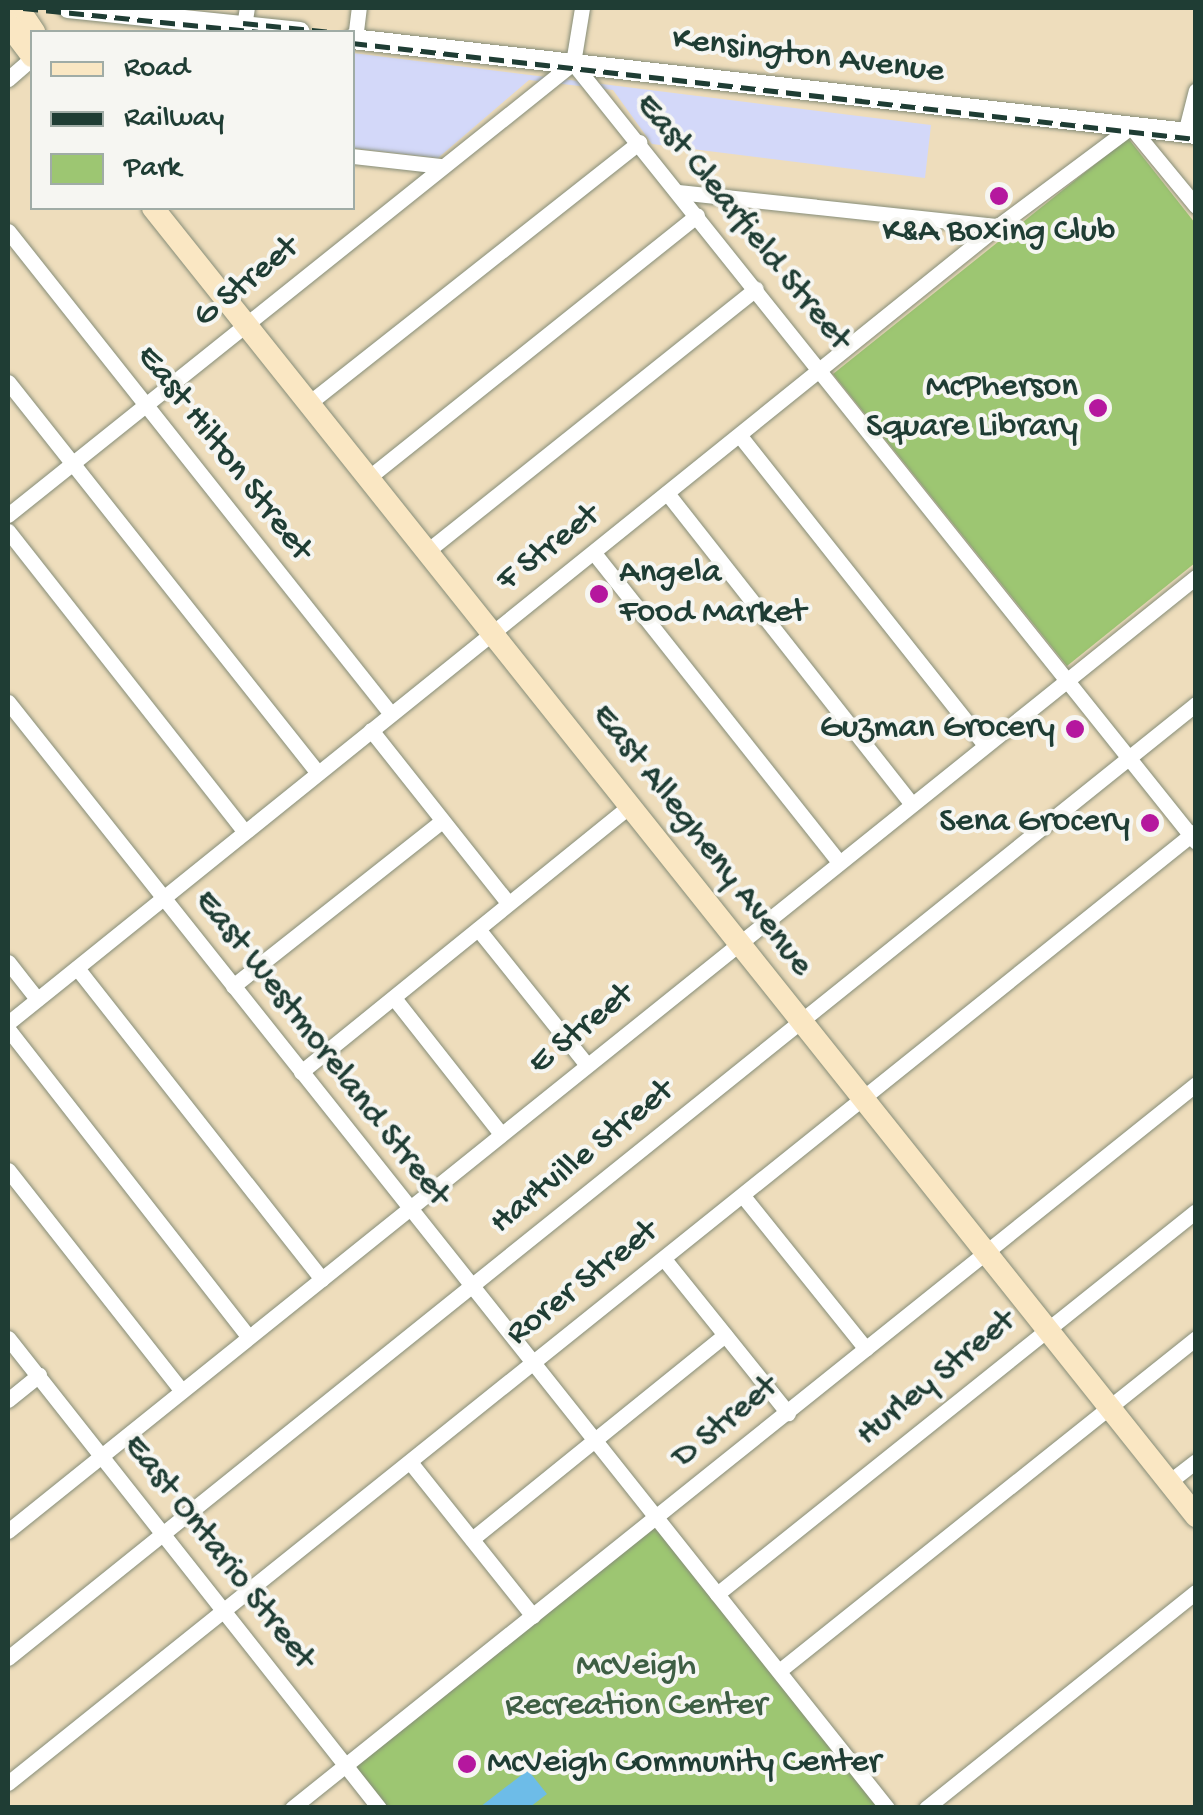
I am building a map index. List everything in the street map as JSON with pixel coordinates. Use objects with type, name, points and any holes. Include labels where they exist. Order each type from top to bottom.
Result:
[{"type":"main road","points":[[18,8],[33,30]]},
{"type":"main road","points":[[8,24],[30,54]]},
{"type":"main road","name":"East Allegheny Avenue","points":[[155,210],[798,1022],[1196,1516]]},
{"type":"street","points":[[68,8],[245,17],[293,30]]},
{"type":"street","points":[[355,34],[360,8]]},
{"type":"street","points":[[573,63],[582,8]]},
{"type":"street","name":"Kensington Avenue","points":[[355,39],[1190,134]]},
{"type":"street","points":[[8,79],[30,59]]},
{"type":"street","name":"East Clearfield Street","points":[[573,63],[1194,836]]},
{"type":"street","name":"G Street","points":[[8,515],[573,63]]},
{"type":"street","points":[[1190,134],[1196,90]]},
{"type":"street","points":[[1130,127],[1196,206]]},
{"type":"street","name":"F Street","points":[[8,1026],[317,772],[998,226],[1130,127]]},
{"type":"street","points":[[309,403],[639,142]]},
{"type":"street","points":[[355,156],[441,166]]},
{"type":"street","points":[[678,192],[998,226]]},
{"type":"street","points":[[368,478],[697,214]]},
{"type":"street","name":"East Hilton Street","points":[[8,231],[391,714]]},
{"type":"street","points":[[426,552],[756,289]]},
{"type":"street","points":[[8,382],[317,772]]},
{"type":"street","points":[[740,436],[985,745]]},
{"type":"street","points":[[667,493],[912,804]]},
{"type":"street","points":[[8,531],[245,832]]},
{"type":"street","points":[[594,553],[839,862]]},
{"type":"street","name":"E Street","points":[[8,1531],[1196,578]]},
{"type":"street","name":"East Westmoreland Street","points":[[8,702],[887,1808]]},
{"type":"street","name":"Hartville Street","points":[[8,1658],[1196,704]]},
{"type":"street","points":[[371,730],[508,904]]},
{"type":"street","points":[[302,1072],[630,806]]},
{"type":"street","points":[[233,986],[442,821]]},
{"type":"street","name":"Rorer Street","points":[[8,1783],[1194,836]]},
{"type":"street","points":[[478,929],[586,1064]]},
{"type":"street","points":[[8,962],[37,999]]},
{"type":"street","points":[[77,968],[322,1279]]},
{"type":"street","points":[[394,998],[501,1134]]},
{"type":"street","points":[[8,1026],[249,1337]]},
{"type":"street","name":"D Street","points":[[292,1808],[1196,1084]]},
{"type":"street","points":[[8,1170],[182,1391]]},
{"type":"street","points":[[743,1196],[866,1349]]},
{"type":"street","name":"Hurley Street","points":[[717,1594],[1196,1211]]},
{"type":"street","points":[[664,1259],[788,1412]]},
{"type":"street","points":[[472,1539],[725,1335]]},
{"type":"street","name":"East Ontario Street","points":[[8,1338],[379,1808]]},
{"type":"street","points":[[779,1671],[1196,1338]]},
{"type":"street","points":[[8,1400],[39,1376]]},
{"type":"street","points":[[1168,1482],[1196,1460]]},
{"type":"street","points":[[410,1462],[533,1616]]},
{"type":"street","points":[[926,1808],[1196,1592]]},
{"type":"shaded area","points":[[355,53],[931,125],[925,178],[652,144],[613,90],[529,80],[438,158],[355,148]]},
{"type":"green space","points":[[1128,138],[1195,223],[1195,563],[1067,666],[833,374]]},
{"type":"green space","name":"McVeigh Recreation Center","points":[[656,1517],[887,1807],[379,1807],[345,1765]]},
{"type":"water","points":[[528,1770],[547,1794],[530,1807],[480,1807]]},
{"type":"railway","points":[[23,8],[238,30]]},
{"type":"railway","points":[[243,23],[312,30]]},
{"type":"railway","points":[[355,43],[1196,139]]},
{"type":"place","name":"K&A Boxing Club","points":[[999,196]]},
{"type":"place","name":"McPherson Square Library","points":[[1098,408]]},
{"type":"place","name":"Angela Food Market","points":[[599,594]]},
{"type":"place","name":"Guzman Grocery","points":[[1075,729]]},
{"type":"place","name":"Sena Grocery","points":[[1150,823]]},
{"type":"place","name":"McVeigh Community Center","points":[[467,1764]]}]
